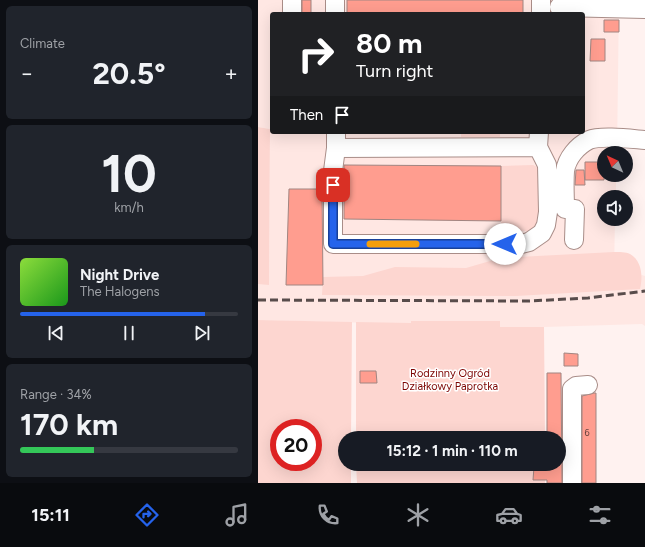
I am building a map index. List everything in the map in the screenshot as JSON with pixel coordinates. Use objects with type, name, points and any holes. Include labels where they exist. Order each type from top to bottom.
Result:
[{"type":"lane","points":[[292,0],[292,12]]},
{"type":"lane","points":[[335,0],[335,12]]},
{"type":"lane","points":[[541,0],[541,12]]},
{"type":"lane","points":[[559,7],[645,9]]},
{"type":"lane","points":[[574,240],[575,209],[565,209],[566,171],[568,161],[576,149],[589,140],[604,138],[645,140]]},
{"type":"lane","points":[[336,140],[538,140],[547,165],[548,212],[546,225],[542,233],[529,242],[505,244],[333,244],[333,170],[336,140]]},
{"type":"lane","points":[[572,483],[572,389],[576,386],[588,385]]},
{"type":"shaded area","points":[[258,0],[619,0],[617,146],[597,146],[597,182],[616,182],[616,190],[597,190],[597,226],[615,226],[614,271],[645,276],[645,326],[642,324],[500,327],[499,321],[412,321],[411,324],[258,320],[258,284],[269,284],[270,129],[258,127]]},
{"type":"green space","points":[[258,127],[270,129],[269,285],[258,284]]},
{"type":"green space","points":[[461,134],[500,134],[500,137],[461,137]]},
{"type":"green space","points":[[533,165],[539,170],[538,221],[535,227],[528,231],[501,230],[501,166]]},
{"type":"green space","points":[[614,252],[628,253],[637,261],[641,269],[640,289],[516,296],[322,295],[323,277],[363,276],[395,267],[466,268],[490,261],[518,257]]},
{"type":"green space","points":[[258,320],[352,322],[351,431],[338,431],[338,471],[351,471],[351,483],[258,483]]},
{"type":"green space","name":"Rodzinny Ogród Działkowy Paprotka","points":[[411,321],[500,321],[500,327],[544,327],[545,431],[356,431],[356,322],[411,323]]},
{"type":"green space","points":[[356,471],[545,471],[545,483],[357,483]]},
{"type":"building","points":[[302,0],[311,0],[311,12],[302,12]]},
{"type":"building","points":[[347,0],[523,0],[523,12],[347,12]]},
{"type":"building","points":[[604,20],[619,20],[619,32],[604,32]]},
{"type":"building","points":[[591,39],[605,39],[605,61],[590,61]]},
{"type":"building","points":[[585,162],[597,162],[597,180],[585,180]]},
{"type":"building","points":[[344,165],[501,166],[501,221],[344,219]]},
{"type":"building","points":[[576,170],[584,170],[585,185],[575,185]]},
{"type":"building","points":[[289,189],[322,189],[323,285],[286,285]]},
{"type":"building","points":[[564,353],[578,354],[578,366],[564,366]]},
{"type":"building","points":[[360,371],[376,371],[377,383],[360,383]]},
{"type":"building","points":[[547,373],[561,373],[562,431],[547,431]]},
{"type":"building","points":[[596,393],[596,483],[582,483],[582,396]]},
{"type":"building","points":[[534,471],[562,471],[562,483],[547,483],[547,480],[533,480]]},
{"type":"railway","points":[[258,300],[529,301],[588,298],[645,291]]},
{"type":"slow traffic","points":[[370,244],[416,244]]},
{"type":"route","points":[[333,185],[333,244],[505,244]]}]
